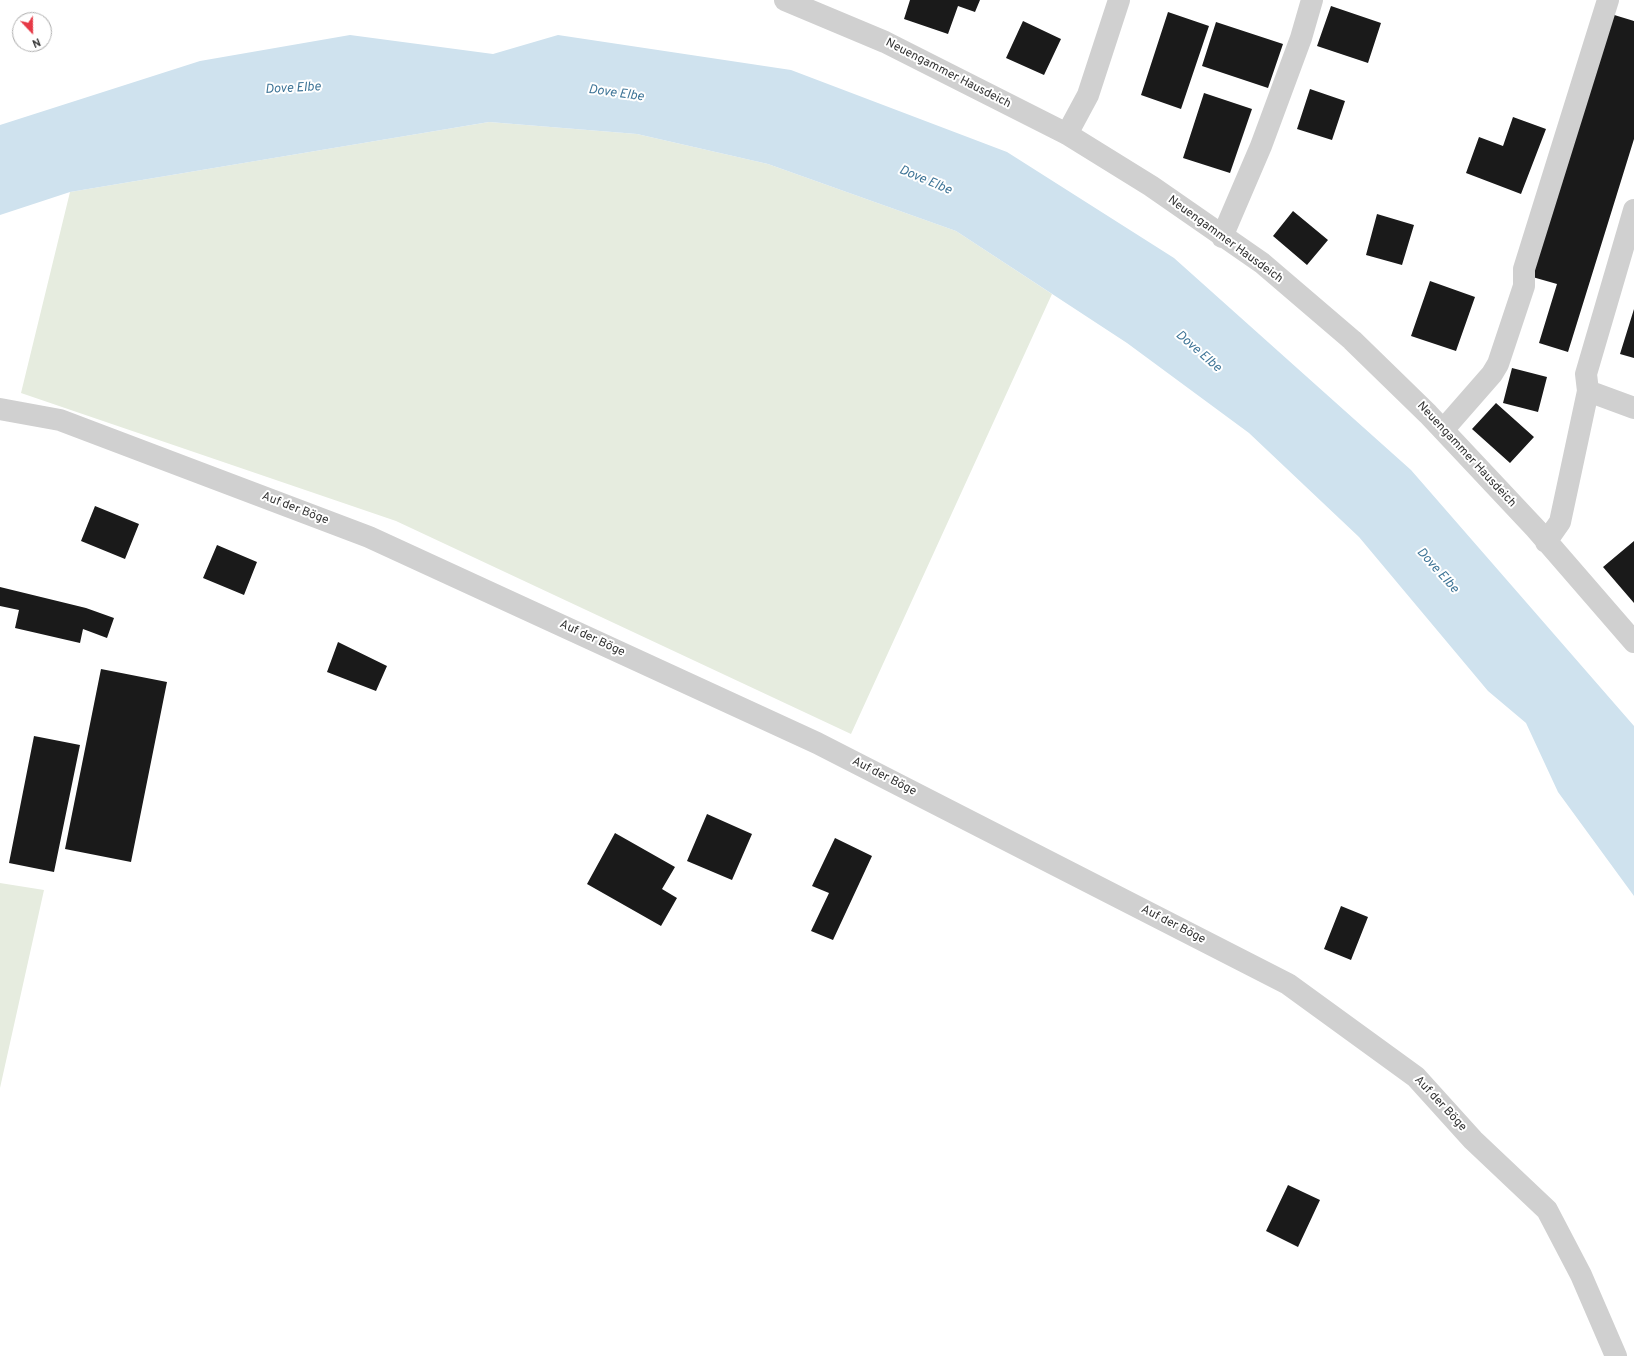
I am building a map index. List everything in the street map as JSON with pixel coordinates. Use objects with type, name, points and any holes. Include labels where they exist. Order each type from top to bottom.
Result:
[{"type":"street","name":"Neuengammer Hausdeich","points":[[785,0],[885,42],[1067,134],[1151,186],[1222,237],[1262,263],[1352,340],[1443,430],[1546,542],[1634,642]]},
{"type":"street","points":[[1067,134],[1088,95],[1119,0]]},
{"type":"street","points":[[1222,237],[1261,146],[1300,38],[1312,0]]},
{"type":"street","points":[[1443,430],[1492,374],[1498,364],[1524,286],[1524,269],[1528,254],[1608,0]]},
{"type":"street","points":[[1546,542],[1560,522],[1588,391],[1586,374],[1634,210]]},
{"type":"street","points":[[1588,391],[1634,408]]},
{"type":"street","name":"Auf der Böge","points":[[0,409],[60,420],[369,536],[817,743],[1288,984],[1416,1077],[1473,1140],[1547,1210],[1581,1275],[1616,1356]]},
{"type":"shaded area","points":[[489,122],[637,134],[768,164],[956,231],[1052,294],[851,734],[396,521],[21,393],[70,192]]},
{"type":"shaded area","points":[[0,883],[44,890],[0,1088]]},
{"type":"water","name":"Dove Elbe","points":[[350,35],[493,54],[558,35],[791,70],[1007,152],[1174,258],[1411,470],[1634,726],[1634,896],[1558,792],[1526,723],[1488,691],[1359,537],[1249,433],[1127,343],[956,231],[768,164],[637,134],[489,122],[70,192],[0,215],[0,125],[200,61]]},
{"type":"building","points":[[910,0],[980,0],[975,12],[958,6],[948,34],[904,19]]},
{"type":"building","points":[[1331,6],[1381,23],[1368,63],[1317,46]]},
{"type":"building","points":[[1168,12],[1209,26],[1181,109],[1141,95]]},
{"type":"building","points":[[1611,14],[1634,21],[1634,139],[1568,352],[1539,343],[1557,284],[1529,276]]},
{"type":"building","points":[[1023,21],[1061,39],[1044,75],[1006,58]]},
{"type":"building","points":[[1216,22],[1283,44],[1268,88],[1202,66]]},
{"type":"building","points":[[1310,89],[1345,101],[1332,140],[1297,129]]},
{"type":"building","points":[[1204,93],[1252,109],[1230,173],[1183,158]]},
{"type":"building","points":[[1513,117],[1546,129],[1521,194],[1466,173],[1479,137],[1503,146]]},
{"type":"building","points":[[1293,211],[1328,240],[1307,265],[1273,236]]},
{"type":"building","points":[[1377,214],[1414,225],[1402,265],[1366,255]]},
{"type":"building","points":[[1430,281],[1475,297],[1456,351],[1411,336]]},
{"type":"building","points":[[1634,309],[1634,358],[1620,354]]},
{"type":"building","points":[[1512,368],[1547,377],[1538,412],[1503,403]]},
{"type":"building","points":[[1496,403],[1534,437],[1510,463],[1472,429]]},
{"type":"building","points":[[95,506],[139,524],[125,559],[81,541]]},
{"type":"building","points":[[1634,541],[1634,603],[1603,567]]},
{"type":"building","points":[[217,545],[257,562],[244,595],[203,578]]},
{"type":"building","points":[[0,587],[86,608],[114,618],[107,638],[83,629],[80,643],[15,628],[19,610],[0,606]]},
{"type":"building","points":[[338,642],[387,666],[376,691],[327,672]]},
{"type":"building","points":[[101,669],[167,682],[131,862],[65,849]]},
{"type":"building","points":[[34,736],[80,745],[54,872],[9,863]]},
{"type":"building","points":[[707,814],[752,834],[732,880],[687,861]]},
{"type":"building","points":[[615,833],[675,867],[662,889],[677,898],[661,926],[587,884]]},
{"type":"building","points":[[835,838],[872,856],[833,940],[811,931],[829,893],[812,886]]},
{"type":"building","points":[[1341,906],[1368,917],[1351,960],[1324,949]]},
{"type":"building","points":[[1288,1185],[1320,1200],[1298,1247],[1266,1231]]}]
